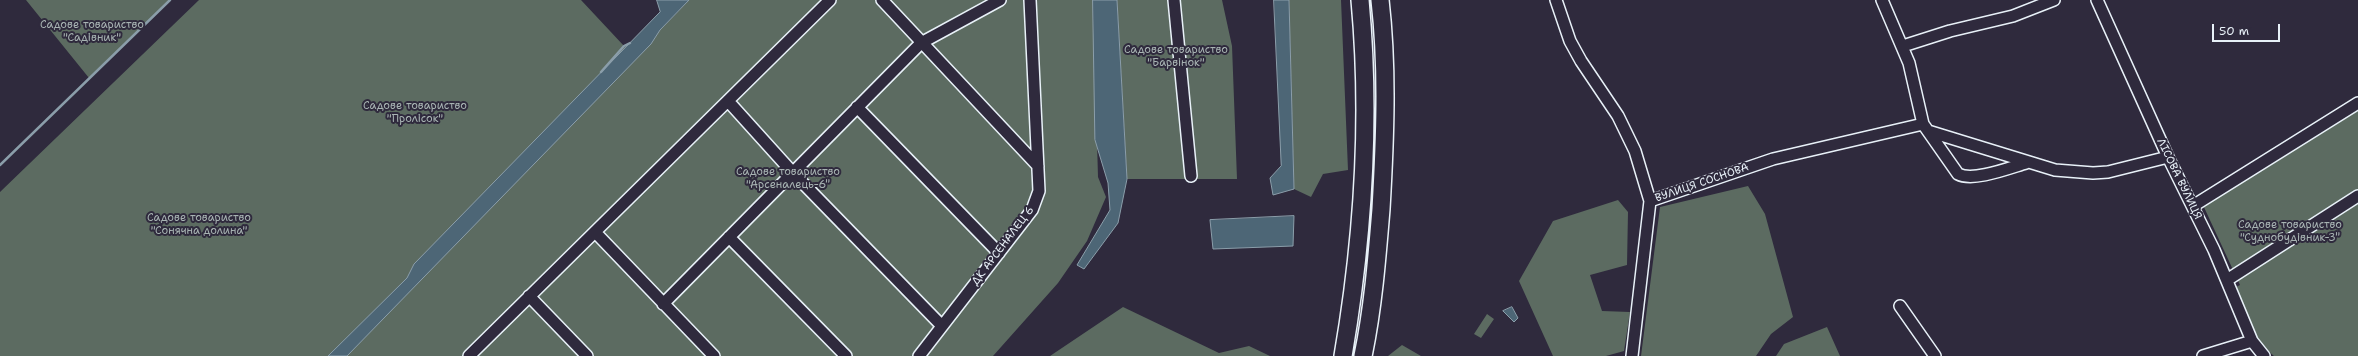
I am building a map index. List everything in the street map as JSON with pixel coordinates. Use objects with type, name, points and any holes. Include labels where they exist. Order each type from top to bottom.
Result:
[{"type":"main road","points":[[1343,356],[1353,297],[1362,200],[1366,135],[1360,0]]},
{"type":"main road","points":[[1363,356],[1374,291],[1384,169],[1384,92],[1380,0]]},
{"type":"street","points":[[469,356],[830,0]]},
{"type":"street","points":[[882,0],[1038,166]]},
{"type":"street","points":[[663,304],[921,43],[1000,0]]},
{"type":"street","name":"ДК АРСЕНАЛЕЦ 6","points":[[919,356],[1032,210],[1039,191],[1030,0]]},
{"type":"street","points":[[1174,0],[1191,176]]},
{"type":"street","name":"ВУЛИЦЯ СОСНОВА","points":[[1556,0],[1570,41],[1581,61],[1618,116],[1635,151],[1650,201],[1773,159],[1925,128]]},
{"type":"street","points":[[1882,0],[1903,46],[1916,86],[1925,128],[1951,166],[1963,177],[1976,176],[2026,163]]},
{"type":"street","points":[[1903,46],[1950,31],[2014,16],[2054,0]]},
{"type":"street","name":"ЛІСОВА ВУЛИЦЯ","points":[[2097,0],[2168,157],[2194,206],[2252,341],[2264,356]]},
{"type":"street","points":[[728,101],[793,173],[942,326]]},
{"type":"street","points":[[2194,206],[2358,103]]},
{"type":"street","points":[[857,107],[999,253]]},
{"type":"street","points":[[1925,128],[2026,163],[2055,170],[2093,174],[2168,157]]},
{"type":"street","points":[[2227,280],[2358,196]]},
{"type":"street","points":[[1632,356],[1650,201]]},
{"type":"street","points":[[594,232],[714,356]]},
{"type":"street","points":[[729,237],[846,356]]},
{"type":"street","points":[[529,296],[587,356]]},
{"type":"street","points":[[1900,306],[1935,356]]},
{"type":"street","points":[[2203,356],[2252,341]]},
{"type":"green space","name":"Садове товариство \"Садівник\"","points":[[26,0],[170,0],[89,78]]},
{"type":"green space","points":[[199,0],[581,0],[624,46],[660,30],[689,0],[1093,0],[1098,177],[1106,197],[1087,241],[1058,283],[993,356],[0,356],[0,192]]},
{"type":"green space","name":"Садове товариство \"Барвінок\"","points":[[1117,0],[1222,0],[1232,46],[1237,179],[1127,179]]},
{"type":"green space","points":[[1289,0],[1341,0],[1348,170],[1323,174],[1311,197],[1294,189]]},
{"type":"green space","name":"Садове товариство \"Суднобудівник-3\"","points":[[2358,106],[2358,356],[2274,356],[2257,341],[2234,288],[2240,285],[2203,205]]},
{"type":"green space","points":[[1748,186],[1765,214],[1793,317],[1771,334],[1756,356],[1641,356],[1660,207]]},
{"type":"green space","points":[[1618,200],[1628,212],[1627,265],[1590,275],[1602,311],[1630,312],[1624,351],[1606,356],[1553,356],[1519,281],[1553,221]]},
{"type":"green space","points":[[1123,307],[1219,353],[1249,346],[1270,356],[1050,356]]},
{"type":"green space","points":[[1487,314],[1494,319],[1481,338],[1474,334]]},
{"type":"green space","points":[[1827,327],[1840,356],[1776,356],[1784,344]]},
{"type":"green space","points":[[1402,345],[1421,356],[1388,356]]},
{"type":"water","points":[[657,0],[689,0],[660,30],[651,44],[347,356],[328,356],[407,278],[414,264],[660,12]]},
{"type":"water","points":[[1093,0],[1117,0],[1127,179],[1118,223],[1084,269],[1077,265],[1110,210],[1108,183],[1095,140]]},
{"type":"water","points":[[1274,0],[1289,0],[1294,189],[1273,195],[1270,178],[1281,166]]},
{"type":"water","points":[[1294,216],[1293,246],[1213,249],[1210,220]]},
{"type":"water","points":[[1512,307],[1518,318],[1514,322],[1503,311]]},
{"type":"waterway","points":[[0,165],[170,0]]},
{"type":"waterway","points":[[601,72],[624,46],[630,43]]},
{"type":"park label","name":"Садове товариство \"Пролісок\"","points":[[415,112]]},
{"type":"park label","name":"Садове товариство \"Арсеналець-6\"","points":[[788,178]]},
{"type":"park label","name":"Садове товариство \"Сонячна долина\"","points":[[199,224]]}]
